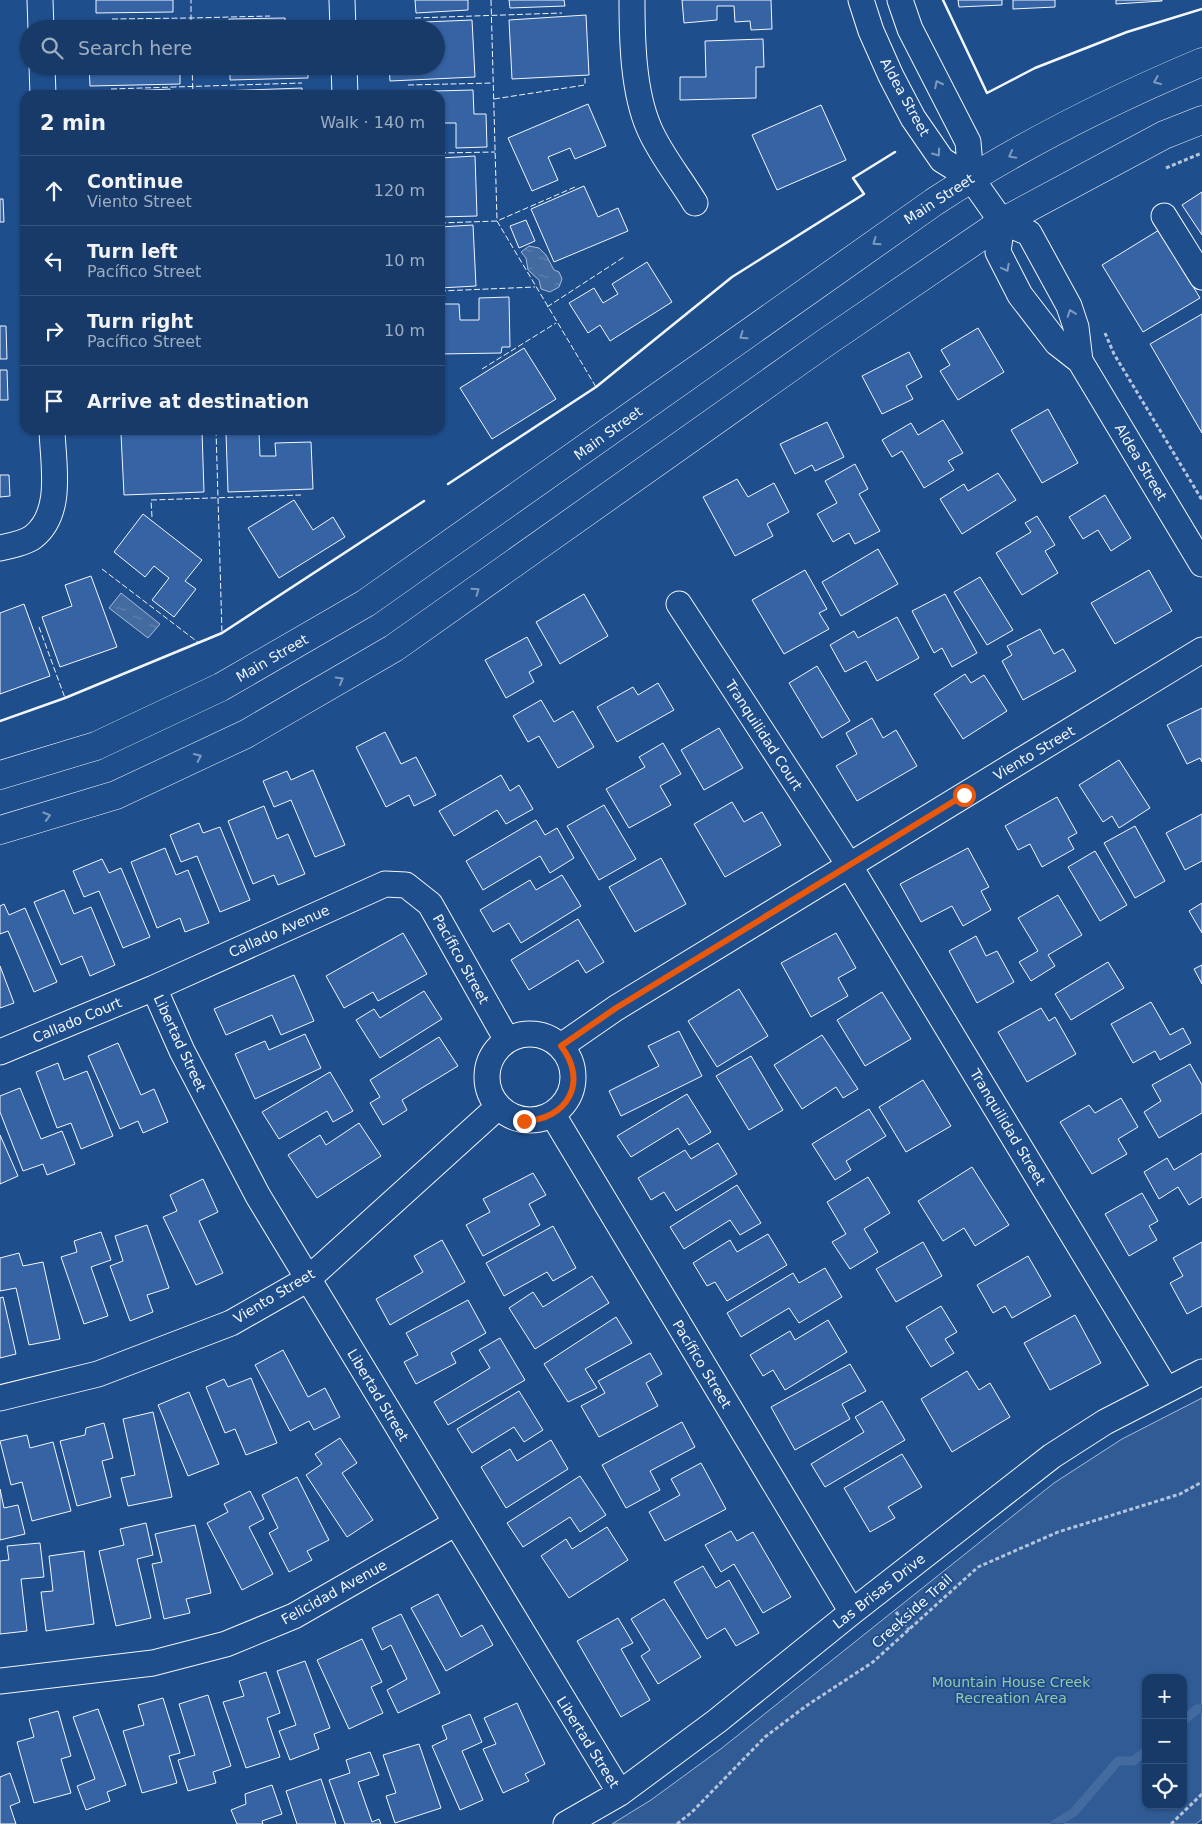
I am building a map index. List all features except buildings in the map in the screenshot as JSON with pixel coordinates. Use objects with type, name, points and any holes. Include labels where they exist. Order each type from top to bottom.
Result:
[{"type":"street","points":[[40,0],[41,20]]},
{"type":"street","points":[[342,0],[343,20]]},
{"type":"street","points":[[632,0],[632,43],[636,79],[649,128],[695,203]]},
{"type":"street","name":"Aldea Street","points":[[861,0],[871,31],[891,76],[913,118],[942,160],[971,178],[1002,222],[1029,233],[1058,284],[1076,327],[1080,361]]},
{"type":"street","points":[[900,0],[910,29],[968,142],[971,178]]},
{"type":"street","name":"Main Street","points":[[0,775],[96,746],[221,688],[366,603],[848,262],[971,178],[1142,88],[1202,62]]},
{"type":"street","points":[[42,75],[43,90]]},
{"type":"street","points":[[344,75],[345,90]]},
{"type":"street","points":[[0,830],[124,791],[246,734],[394,648],[825,343],[1002,222],[1164,135],[1202,120]]},
{"type":"street","points":[[1164,216],[1202,277]]},
{"type":"street","name":"Aldea Street","points":[[1002,222],[998,252],[1020,295],[1057,344],[1080,361],[1202,564]]},
{"type":"street","points":[[0,548],[32,538],[46,523],[54,500],[52,435]]},
{"type":"street","name":"Tranquilidad Court","points":[[679,604],[849,865]]},
{"type":"street","name":"Viento Street","points":[[561,1046],[616,1008],[1202,650]]},
{"type":"street","name":"Tranquilidad Street","points":[[849,865],[1166,1389]]},
{"type":"street","name":"Callado Avenue","points":[[154,988],[385,884],[406,885]]},
{"type":"street","name":"Pacífico Street","points":[[406,885],[430,904],[506,1040]]},
{"type":"street","name":"Callado Court","points":[[0,1052],[154,988]]},
{"type":"street","name":"Libertad Street","points":[[154,988],[182,1051],[258,1196],[620,1793]]},
{"type":"street","points":[[529,1034],[540,1035],[561,1046],[569,1057],[573,1069],[574,1082],[570,1095],[563,1106],[552,1115],[539,1120],[524,1121],[509,1116],[489,1094],[486,1079],[488,1064],[496,1051],[506,1040],[529,1034]]},
{"type":"street","name":"Viento Street","points":[[0,1398],[98,1374],[195,1337],[230,1323],[308,1279],[498,1106]]},
{"type":"street","name":"Pacífico Street","points":[[552,1115],[852,1612]]},
{"type":"street","name":"Las Brisas Drive","points":[[566,1824],[620,1793],[718,1721],[852,1612],[1052,1456],[1105,1422],[1202,1372]]},
{"type":"street","name":"Felicidad Avenue","points":[[0,1680],[153,1663],[226,1644],[294,1616],[456,1523]]},
{"type":"path","points":[[1162,170],[1202,153]]},
{"type":"path","points":[[1102,329],[1114,354],[1202,500]]},
{"type":"path","name":"Creekside Trail","points":[[677,1824],[692,1812],[765,1737],[806,1706],[873,1662],[978,1567],[1058,1532],[1180,1494],[1202,1482]]},
{"type":"path","points":[[1172,1824],[1202,1794]]},
{"type":"shaded area","name":"Mountain House Creek Recreation Area","points":[[1202,1398],[1202,1819],[1196,1824],[612,1824],[651,1800],[722,1748],[1054,1483],[1122,1439]]},
{"type":"water","points":[[529,246],[539,248],[546,255],[554,270],[559,272],[562,279],[559,287],[550,292],[541,289],[539,280],[528,270],[526,258],[521,252]]},
{"type":"water","points":[[121,593],[160,624],[148,638],[109,608]]},
{"type":"waterway","points":[[1185,1719],[1197,1709],[1202,1709]]},
{"type":"waterway","points":[[1055,1824],[1074,1812],[1118,1761],[1133,1761],[1142,1754]]},
{"type":"fence","points":[[112,19],[191,18],[191,0]]},
{"type":"fence","points":[[491,0],[497,221],[596,387]]},
{"type":"fence","points":[[415,18],[562,13]]},
{"type":"fence","points":[[191,20],[191,18],[270,16]]},
{"type":"fence","points":[[192,75],[193,90]]},
{"type":"fence","points":[[494,99],[585,85],[585,78]]},
{"type":"fence","points":[[111,89],[302,83]]},
{"type":"fence","points":[[408,85],[493,83]]},
{"type":"fence","points":[[445,153],[495,152]]},
{"type":"fence","points":[[445,223],[497,221],[575,187]]},
{"type":"fence","points":[[547,307],[624,257]]},
{"type":"fence","points":[[445,291],[535,287]]},
{"type":"fence","points":[[482,369],[556,323]]},
{"type":"fence","points":[[216,435],[222,633]]},
{"type":"fence","points":[[152,517],[151,500],[301,495]]},
{"type":"fence","points":[[102,569],[199,643]]},
{"type":"fence","points":[[39,627],[65,698]]},
{"type":"wall","points":[[943,0],[987,93],[1035,68],[1127,32],[1202,9]]},
{"type":"wall","points":[[448,484],[596,387],[732,277],[864,194],[853,178],[895,152]]},
{"type":"wall","points":[[0,721],[65,698],[222,633],[424,501]]},
{"type":"route","points":[[524,1121],[539,1120],[552,1115],[563,1106],[570,1095],[574,1082],[573,1069],[569,1057],[561,1046],[616,1008],[964,795]]}]
